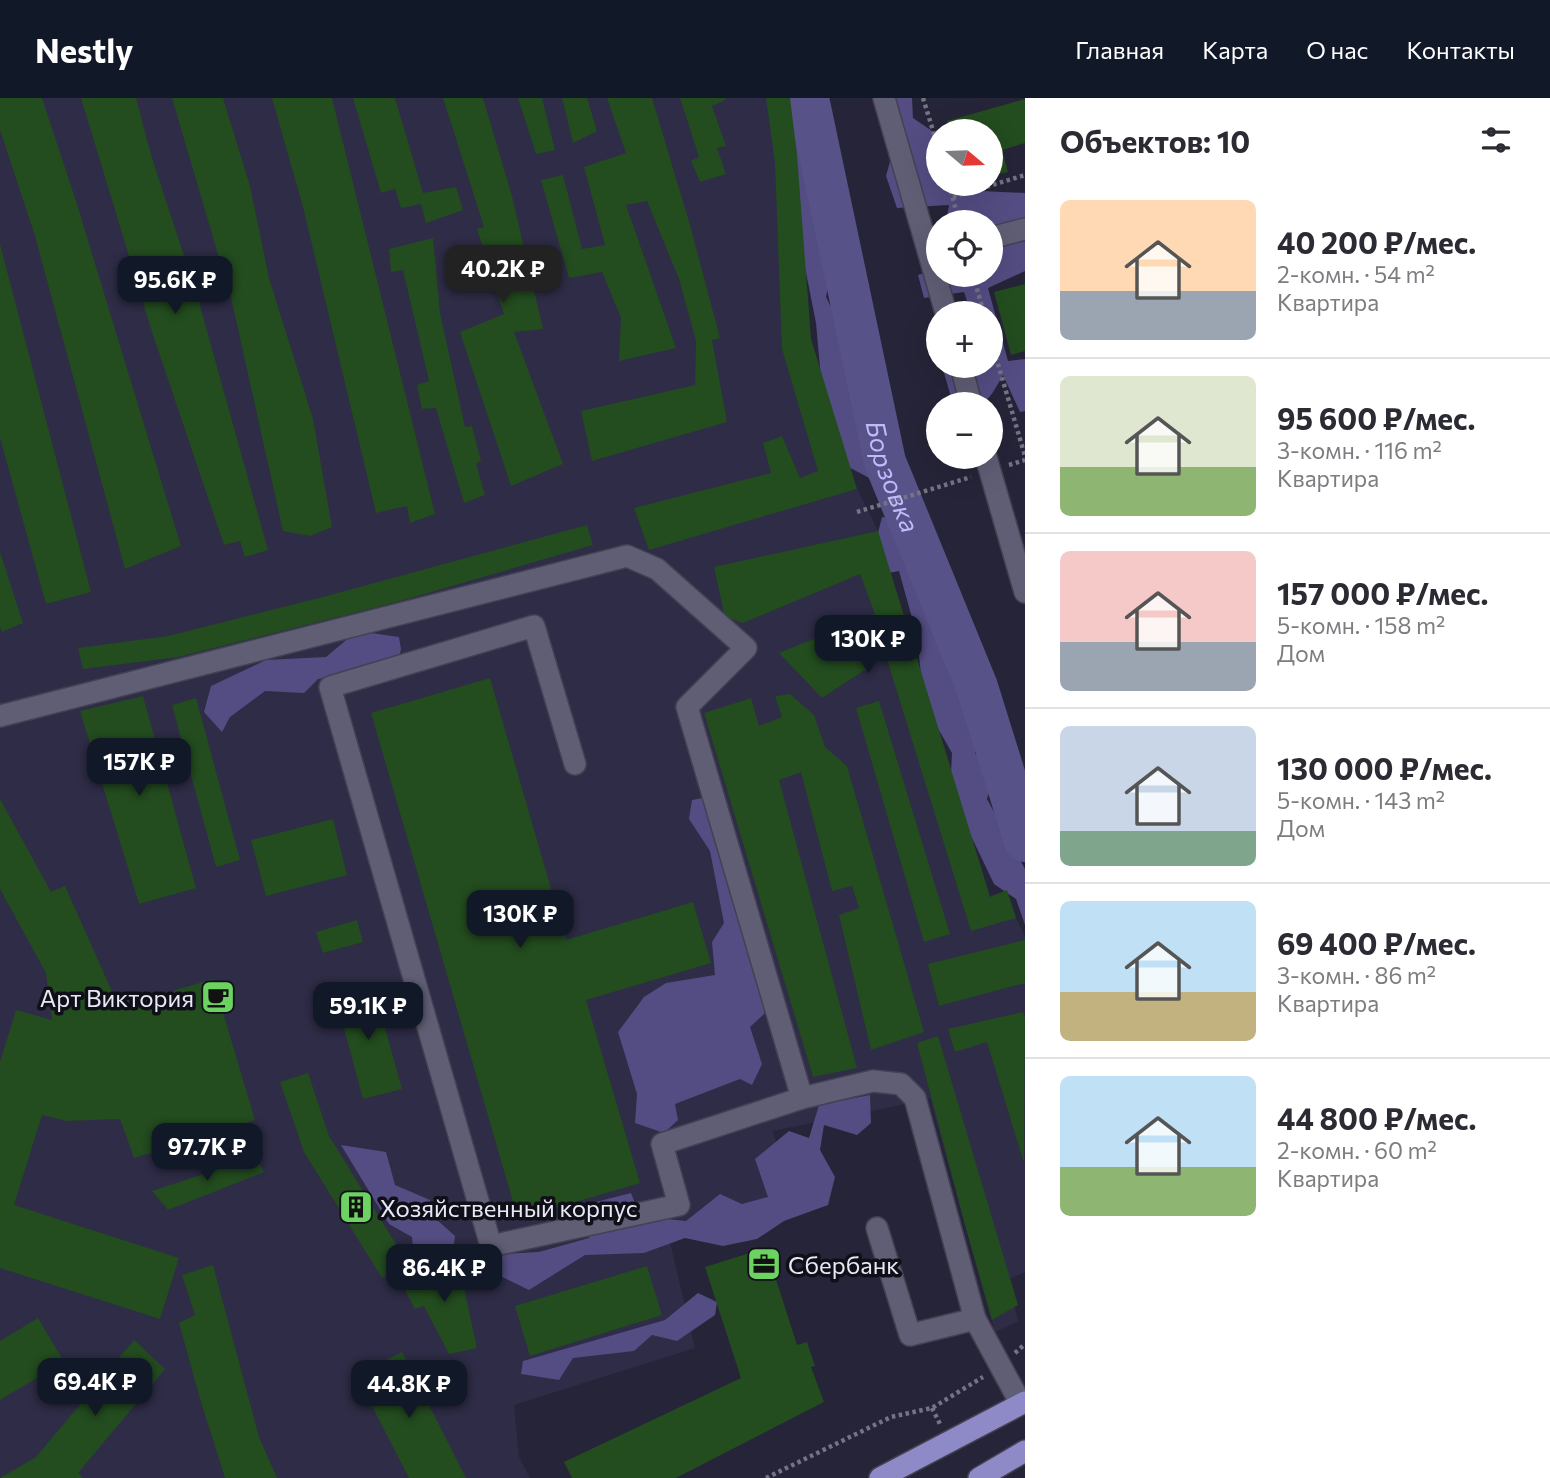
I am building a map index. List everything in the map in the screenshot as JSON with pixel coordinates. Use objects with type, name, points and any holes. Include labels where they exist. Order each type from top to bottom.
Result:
[{"type":"main road","points":[[880,1478],[1023,1404]]},
{"type":"main road","points":[[979,1478],[1025,1451]]},
{"type":"main road","points":[[993,1478],[1025,1466]]},
{"type":"street","points":[[884,98],[926,229]]},
{"type":"street","points":[[1003,235],[1025,229]]},
{"type":"street","points":[[989,469],[1025,592]]},
{"type":"street","points":[[0,716],[627,556],[657,569],[746,648],[687,707],[802,1098]]},
{"type":"street","points":[[575,764],[534,626],[330,687],[491,1245],[679,1206],[662,1144],[802,1098],[873,1081],[901,1084],[915,1098],[975,1319],[1023,1404]]},
{"type":"street","points":[[877,1228],[909,1335],[975,1319]]},
{"type":"path","points":[[923,98],[929,119]]},
{"type":"path","points":[[956,210],[953,197],[1025,175]]},
{"type":"path","points":[[1002,378],[1025,456]]},
{"type":"path","points":[[857,512],[940,487]]},
{"type":"path","points":[[766,1478],[891,1417],[932,1408],[1000,1366],[1025,1344]]},
{"type":"shaded area","points":[[0,98],[790,98],[811,339],[857,489],[878,531],[990,896],[1007,890],[1025,936],[1025,1272],[1008,1280],[1018,1321],[995,1332],[930,1099],[773,1131],[793,1200],[669,1238],[695,1348],[514,1405],[519,1457],[530,1478],[0,1478]]},
{"type":"shaded area","points":[[792,98],[817,98],[804,140],[831,178],[822,235],[834,258],[826,297],[848,340],[863,423],[878,447],[873,480],[828,456],[816,323],[797,227]]},
{"type":"shaded area","points":[[873,98],[912,98],[913,118],[926,127],[926,196],[1003,196],[1003,192],[1025,193],[1025,271],[1003,281],[1003,210],[948,210],[949,205],[897,208],[886,176],[891,158]]},
{"type":"shaded area","points":[[926,272],[926,287],[990,287],[988,288],[992,301],[967,301],[964,292],[924,298],[918,275]]},
{"type":"shaded area","points":[[1003,343],[1008,361],[1025,359],[1025,411],[1020,412],[1003,375]]},
{"type":"shaded area","points":[[945,378],[1001,378],[993,392],[950,392]]},
{"type":"shaded area","points":[[882,517],[899,519],[976,725],[975,753],[992,780],[987,799],[1025,869],[1025,925],[1016,899],[994,884],[950,792],[952,753],[924,704],[917,636],[899,571],[872,576],[874,549]]},
{"type":"shaded area","points":[[357,631],[399,637],[401,649],[396,669],[318,679],[304,693],[265,691],[230,717],[222,732],[204,712],[211,686],[266,660],[326,657]]},
{"type":"shaded area","points":[[719,795],[728,807],[729,838],[779,1000],[750,1027],[762,1064],[752,1085],[740,1079],[675,1104],[678,1120],[664,1133],[635,1123],[637,1094],[618,1032],[644,997],[666,983],[715,975],[712,942],[724,923],[710,851],[689,819],[692,800]]},
{"type":"shaded area","points":[[870,1095],[871,1123],[857,1135],[824,1125],[820,1150],[835,1177],[828,1205],[784,1221],[757,1239],[723,1246],[685,1238],[644,1253],[585,1255],[529,1290],[496,1274],[502,1254],[539,1252],[589,1238],[588,1204],[631,1193],[640,1216],[686,1221],[720,1194],[742,1204],[768,1197],[755,1159],[789,1131],[809,1138],[819,1105]]},
{"type":"shaded area","points":[[341,1145],[386,1152],[395,1185],[430,1200],[436,1219],[455,1236],[453,1253],[414,1264],[412,1237],[389,1224]]},
{"type":"shaded area","points":[[698,1293],[717,1302],[715,1315],[677,1341],[652,1335],[634,1351],[573,1358],[559,1380],[521,1374],[523,1361],[665,1320]]},
{"type":"building","points":[[0,98],[42,98],[181,546],[125,569],[35,236],[0,130]]},
{"type":"building","points":[[81,98],[136,98],[151,155],[197,295],[268,550],[245,557],[240,541],[224,545],[152,332]]},
{"type":"building","points":[[172,98],[223,98],[250,186],[269,278],[313,419],[332,527],[310,536],[283,531],[232,302]]},
{"type":"building","points":[[272,98],[332,98],[435,514],[410,523],[407,506],[376,513],[303,207]]},
{"type":"building","points":[[353,98],[395,98],[423,193],[456,187],[463,210],[426,223],[421,204],[401,208],[395,189],[381,193]]},
{"type":"building","points":[[443,98],[483,98],[512,196],[543,329],[514,332],[563,464],[511,486],[460,332],[504,314],[477,229],[484,227]]},
{"type":"building","points":[[518,98],[542,98],[555,150],[536,154]]},
{"type":"building","points":[[562,98],[587,98],[597,131],[573,143]]},
{"type":"building","points":[[607,98],[652,98],[720,338],[712,340],[727,422],[592,461],[581,411],[695,385],[696,341],[679,279],[647,201],[626,205],[676,348],[619,361],[621,318],[602,272],[569,278],[541,180],[563,175],[582,249],[605,245],[584,167],[626,153]]},
{"type":"building","points":[[680,98],[725,98],[712,106],[726,146],[717,148],[726,174],[700,182],[691,161],[699,157]]},
{"type":"building","points":[[766,98],[790,98],[811,339],[857,489],[649,550],[634,508],[771,473],[763,443],[782,436],[800,478],[818,471],[782,349],[775,163]]},
{"type":"building","points":[[1025,99],[1025,143],[1003,150],[1003,119],[954,119]]},
{"type":"building","points":[[1003,154],[1008,172],[1003,173]]},
{"type":"building","points":[[433,238],[440,313],[465,427],[472,426],[481,461],[476,464],[485,495],[464,503],[436,408],[422,409],[417,385],[429,381],[403,270],[391,272],[389,249]]},
{"type":"building","points":[[0,244],[91,592],[46,604],[0,438]]},
{"type":"building","points":[[1025,284],[1025,351],[1011,355],[1003,325],[1003,301],[996,301],[994,292]]},
{"type":"building","points":[[587,525],[593,545],[397,602],[178,657],[83,669],[78,648],[168,636]]},
{"type":"building","points":[[878,531],[990,897],[1007,890],[1016,918],[971,931],[886,656],[822,698],[779,653],[875,614],[860,574],[743,623],[725,617],[714,567]]},
{"type":"building","points":[[0,552],[23,623],[2,632],[0,627]]},
{"type":"building","points":[[490,678],[566,940],[693,902],[711,963],[586,1000],[640,1183],[518,1219],[371,713]]},
{"type":"building","points":[[790,694],[814,715],[825,747],[847,766],[924,1032],[871,1050],[839,915],[859,908],[852,886],[832,891],[801,772],[779,780],[857,1068],[813,1077],[704,713],[751,698],[759,726],[782,717],[775,696]]},
{"type":"building","points":[[143,696],[196,888],[139,904],[80,711]]},
{"type":"building","points":[[196,698],[240,860],[216,867],[172,705]]},
{"type":"building","points":[[879,701],[950,934],[924,942],[856,708]]},
{"type":"building","points":[[0,799],[51,892],[65,886],[119,1007],[213,979],[255,1120],[134,1158],[120,1119],[67,1121],[42,1115],[14,1205],[179,1258],[160,1319],[0,1268],[0,1062],[16,1010],[52,1020],[46,973],[0,889]]},
{"type":"building","points":[[333,819],[347,875],[266,896],[251,840]]},
{"type":"building","points":[[357,920],[363,942],[323,953],[316,932]]},
{"type":"building","points":[[1025,940],[1025,983],[939,1006],[928,964]]},
{"type":"building","points":[[373,985],[402,1089],[363,1099],[335,995]]},
{"type":"building","points":[[1023,1012],[1024,1163],[987,1042],[955,1052],[948,1029]]},
{"type":"building","points":[[938,1036],[1018,1305],[992,1320],[917,1043]]},
{"type":"building","name":"Хозяйственный корпус","points":[[308,1073],[329,1136],[407,1262],[382,1278],[304,1152],[280,1082]]},
{"type":"building","points":[[256,1157],[264,1172],[168,1210],[152,1191]]},
{"type":"building","points":[[766,1248],[797,1345],[807,1342],[815,1366],[811,1367],[824,1402],[676,1478],[572,1478],[564,1462],[741,1378],[705,1267]]},
{"type":"building","points":[[458,1260],[477,1348],[449,1354],[424,1306],[415,1309],[400,1281],[430,1266]]},
{"type":"building","points":[[213,1265],[259,1437],[277,1478],[225,1478],[200,1399],[179,1323],[195,1315],[182,1275]]},
{"type":"building","points":[[647,1266],[662,1315],[530,1356],[515,1306]]},
{"type":"building","points":[[38,1318],[64,1362],[0,1400],[0,1341]]},
{"type":"building","points":[[134,1340],[165,1369],[78,1473],[83,1478],[0,1478],[36,1457]]},
{"type":"building","points":[[402,1352],[466,1478],[409,1478],[356,1375]]},
{"type":"waterway","name":"Борзовка","points":[[808,98],[885,462],[977,687],[1025,841]]},
{"type":"place","name":"Арт Виктория","points":[[218,997]]},
{"type":"place","name":"Хозяйственный корпус","points":[[356,1207]]},
{"type":"place","name":"Сбербанк","points":[[764,1264]]}]
